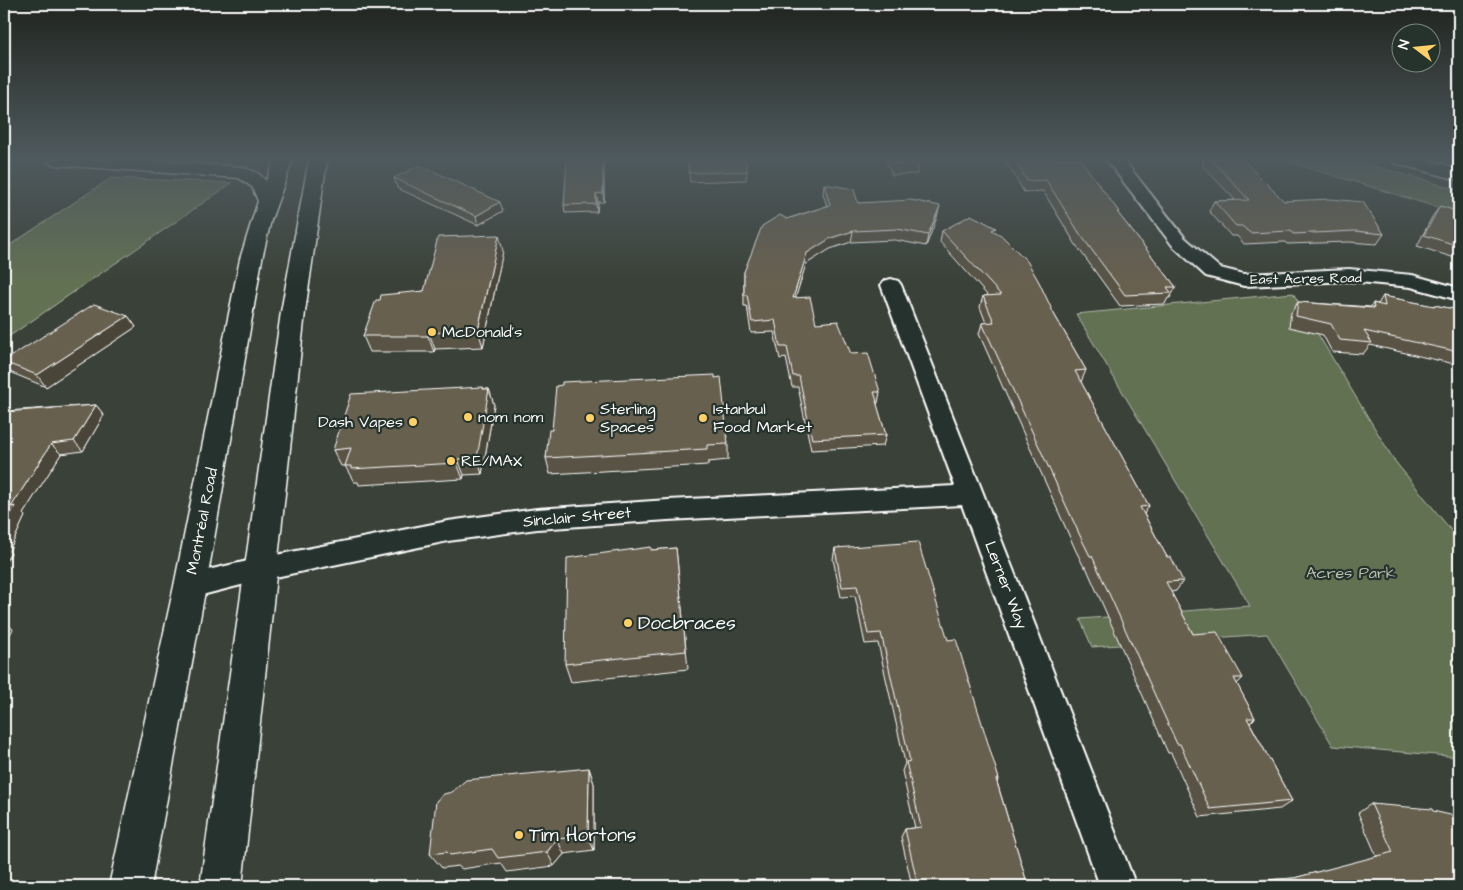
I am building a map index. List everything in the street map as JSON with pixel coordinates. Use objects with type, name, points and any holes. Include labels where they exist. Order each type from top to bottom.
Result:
[{"type":"main road","name":"Montréal Road","points":[[130,886],[190,586],[251,259],[268,201]]},
{"type":"main road","points":[[221,886],[293,312],[311,201]]},
{"type":"street","name":"East Acres Road","points":[[1147,201],[1179,242],[1213,272],[1244,280],[1349,275],[1412,281],[1459,294]]},
{"type":"street","name":"Lerner Way","points":[[891,285],[1026,638],[1118,886]]},
{"type":"street","name":"Sinclair Street","points":[[190,586],[261,569],[448,531],[537,519],[668,510],[970,495]]},
{"type":"green space","points":[[77,201],[207,201],[4,340],[4,249]]},
{"type":"green space","points":[[1415,201],[1459,201],[1459,214]]},
{"type":"green space","name":"Acres Park","points":[[1293,293],[1394,460],[1459,540],[1459,757],[1333,746],[1267,634],[1092,647],[1080,619],[1250,606],[1076,314]]},
{"type":"building","points":[[443,201],[500,202],[476,216]]},
{"type":"building","points":[[564,201],[596,201],[596,204],[564,205]]},
{"type":"building","points":[[829,201],[857,201],[858,203],[914,201],[940,206],[928,235],[897,229],[853,231],[831,238],[807,253],[793,298],[810,297],[816,323],[838,321],[851,354],[868,353],[880,392],[874,392],[886,435],[812,439],[799,376],[793,376],[787,347],[780,347],[775,320],[752,322],[747,295],[744,295],[744,272],[762,226],[780,215],[787,219],[830,205]]},
{"type":"building","points":[[1059,201],[1111,201],[1119,212],[1117,212],[1176,287],[1167,287],[1171,293],[1125,295],[1080,234]]},
{"type":"building","points":[[1214,201],[1363,202],[1384,234],[1355,231],[1293,234],[1291,231],[1250,233],[1242,226],[1236,226]]},
{"type":"building","points":[[1440,206],[1459,212],[1459,246],[1424,235]]},
{"type":"building","points":[[971,215],[996,228],[992,230],[1001,235],[1027,261],[1039,282],[1054,314],[1086,370],[1075,371],[1149,506],[1140,507],[1167,557],[1171,557],[1183,581],[1166,582],[1193,634],[1217,632],[1243,678],[1234,678],[1255,718],[1247,718],[1292,801],[1210,809],[1180,744],[1177,744],[1092,556],[1090,556],[1082,540],[982,323],[994,322],[983,296],[1001,295],[942,231]]},
{"type":"building","points":[[499,235],[478,330],[429,333],[428,336],[363,336],[376,300],[380,300],[381,295],[424,291],[438,237]]},
{"type":"building","points":[[1383,296],[1459,310],[1459,352],[1364,331],[1372,343],[1340,340],[1331,324],[1296,316],[1298,302],[1374,308],[1373,303],[1385,306]]},
{"type":"building","points":[[94,304],[128,316],[37,375],[4,362],[4,361]]},
{"type":"building","points":[[715,375],[715,378],[721,377],[728,444],[707,445],[707,449],[546,458],[549,430],[552,430],[556,386],[562,385],[562,382]]},
{"type":"building","points":[[483,387],[483,389],[489,389],[477,458],[458,459],[457,463],[351,469],[351,466],[345,466],[351,448],[333,450],[351,394]]},
{"type":"building","points":[[96,405],[74,441],[51,444],[11,507],[15,506],[4,528],[4,412]]},
{"type":"building","points":[[918,542],[948,640],[956,639],[999,779],[996,779],[1028,886],[918,886],[905,829],[921,827],[906,762],[910,761],[881,633],[868,634],[857,586],[842,587],[835,548]]},
{"type":"building","name":"Docbraces","points":[[651,547],[651,550],[676,548],[686,651],[565,664],[567,558]]},
{"type":"building","name":"Tim Hortons","points":[[589,768],[588,836],[557,839],[547,852],[498,858],[492,849],[450,855],[447,852],[430,854],[436,801],[444,794],[452,792],[466,780]]},
{"type":"building","points":[[1371,804],[1432,809],[1433,811],[1459,817],[1459,886],[1240,886],[1238,882],[1294,878],[1393,852]]},
{"type":"place","name":"McDonald's","points":[[432,332]]},
{"type":"place","name":"nom nom","points":[[468,417]]},
{"type":"place","name":"Sterling Spaces","points":[[590,418]]},
{"type":"place","name":"Istanbul Food Market","points":[[703,418]]},
{"type":"place","name":"Dash Vapes","points":[[413,422]]},
{"type":"place","name":"RE/MAX","points":[[451,461]]},
{"type":"place","name":"Docbraces","points":[[628,623]]},
{"type":"place","name":"Tim Hortons","points":[[519,835]]}]
